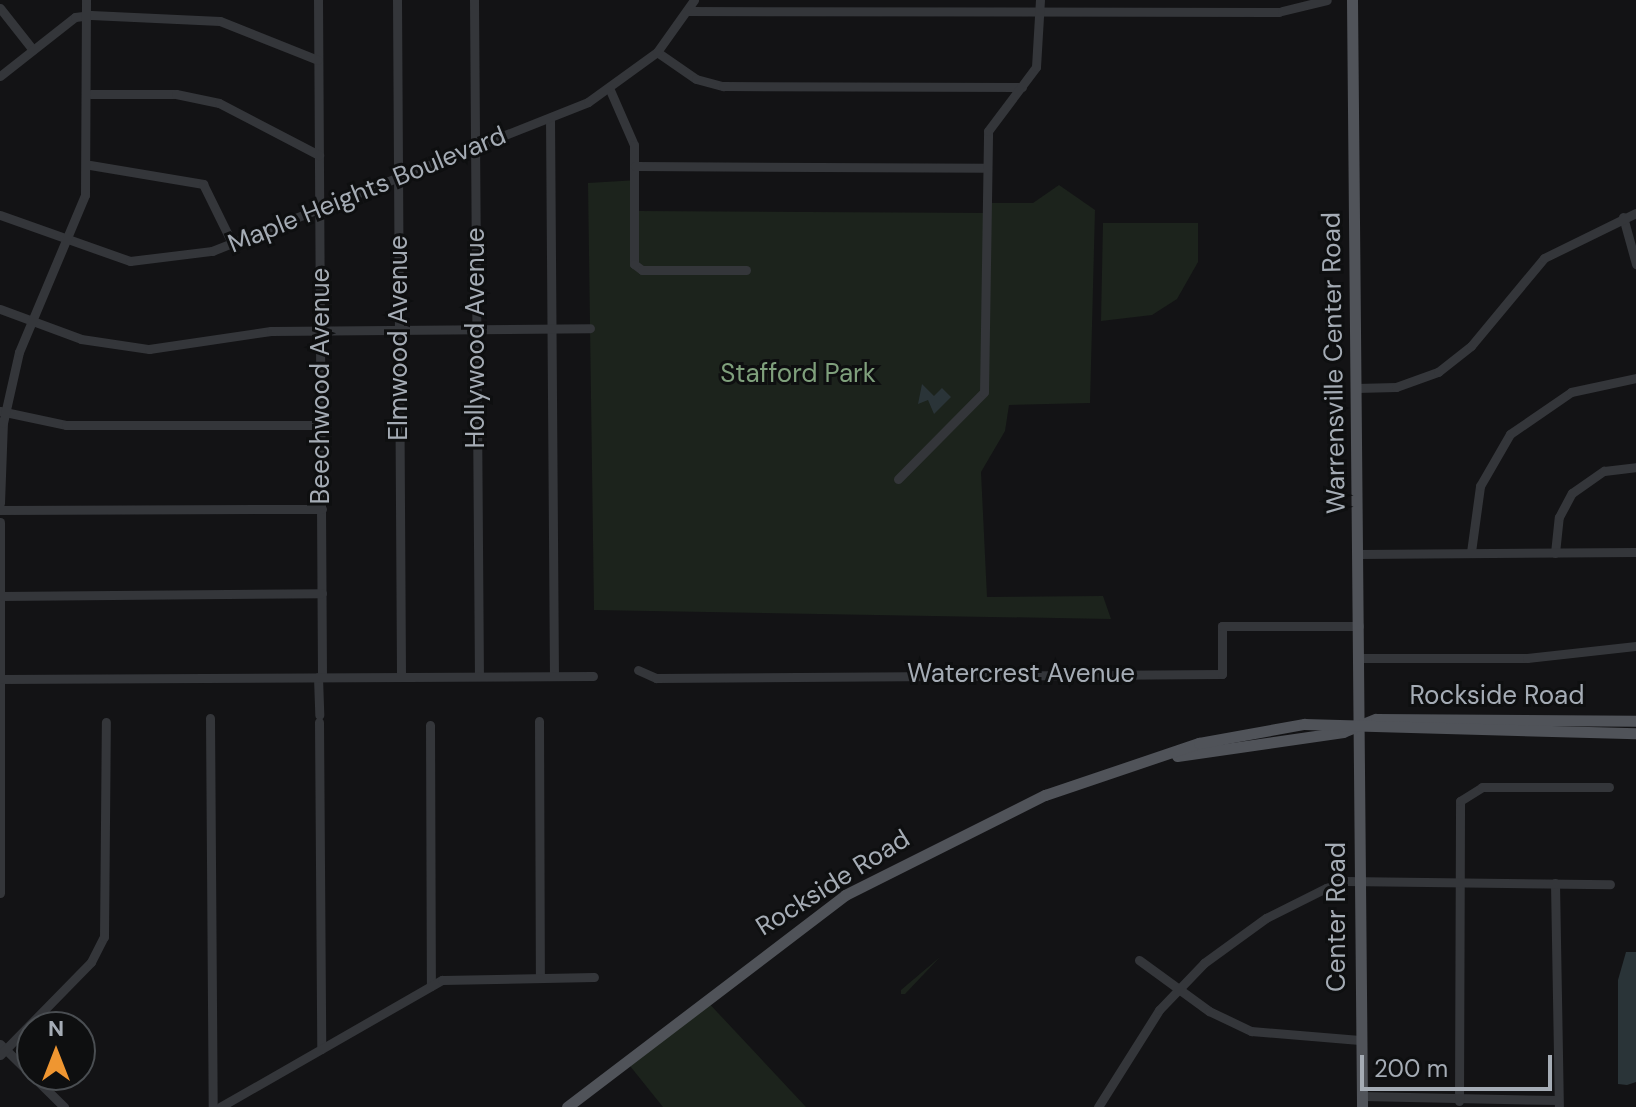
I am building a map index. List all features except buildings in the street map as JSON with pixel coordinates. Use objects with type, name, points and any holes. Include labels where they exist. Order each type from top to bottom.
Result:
[{"type":"main road","name":"Warrensville Center Road","points":[[1352,0],[1359,726]]},
{"type":"main road","name":"Rockside Road","points":[[1359,726],[1376,719],[1636,721]]},
{"type":"main road","name":"Rockside Road","points":[[567,1107],[787,935],[870,880],[987,819],[1157,759],[1263,730],[1343,720],[1359,726],[1636,733]]},
{"type":"main road","name":"Center Road","points":[[1359,726],[1362,1101]]},
{"type":"street","points":[[86,0],[91,15]]},
{"type":"street","points":[[0,503],[2,412],[32,321],[67,244],[90,165],[91,15],[95,0]]},
{"type":"street","name":"Beechwood Avenue","points":[[318,0],[322,509],[319,719],[321,1049]]},
{"type":"street","name":"Elmwood Avenue","points":[[397,0],[401,676]]},
{"type":"street","name":"Hollywood Avenue","points":[[474,0],[479,676]]},
{"type":"street","name":"Maple Heights Boulevard","points":[[0,215],[67,244],[156,262],[232,243],[319,212],[550,118],[610,90],[657,52],[694,0]]},
{"type":"street","points":[[898,479],[984,392],[986,168],[990,125],[1036,67],[1040,0]]},
{"type":"street","points":[[688,11],[1280,12],[1327,0]]},
{"type":"street","points":[[0,8],[33,50]]},
{"type":"street","points":[[0,76],[75,17],[91,15],[220,21],[318,60]]},
{"type":"street","points":[[657,52],[696,79],[723,86],[1022,87]]},
{"type":"street","points":[[610,90],[632,131],[638,268],[746,270]]},
{"type":"street","points":[[91,94],[176,94],[219,103],[319,155]]},
{"type":"street","points":[[550,118],[554,675]]},
{"type":"street","points":[[90,165],[203,184],[232,243]]},
{"type":"street","points":[[635,166],[986,168]]},
{"type":"street","points":[[1356,388],[1396,387],[1438,372],[1471,346],[1544,258],[1636,213]]},
{"type":"street","points":[[1623,217],[1636,264]]},
{"type":"street","points":[[0,309],[102,344],[149,349],[320,330],[590,328]]},
{"type":"street","points":[[1471,552],[1480,486],[1510,434],[1571,392],[1636,378]]},
{"type":"street","points":[[2,412],[66,425],[320,425]]},
{"type":"street","points":[[1555,553],[1559,517],[1572,493],[1604,471],[1636,467]]},
{"type":"street","points":[[0,510],[322,509]]},
{"type":"street","points":[[0,522],[0,893]]},
{"type":"street","points":[[1359,554],[1636,552]]},
{"type":"street","points":[[1,596],[322,593]]},
{"type":"street","name":"Watercrest Avenue","points":[[638,670],[656,678],[1222,674],[1222,626],[1359,626]]},
{"type":"street","points":[[1359,658],[1527,658],[1636,646]]},
{"type":"street","points":[[2,679],[593,676]]},
{"type":"street","points":[[210,718],[213,1107]]},
{"type":"street","points":[[539,721],[540,977]]},
{"type":"street","points":[[64,1107],[2,1049],[91,962],[104,937],[106,722]]},
{"type":"street","points":[[430,725],[431,986]]},
{"type":"street","points":[[1459,1101],[1457,810],[1465,793],[1482,787],[1609,787]]},
{"type":"street","points":[[1098,1107],[1178,990],[1221,948],[1266,918],[1326,888],[1359,882],[1610,884]]},
{"type":"street","points":[[1362,1101],[1559,1104],[1555,883]]},
{"type":"street","points":[[1139,960],[1178,990],[1270,1036],[1360,1040]]},
{"type":"street","points":[[220,1107],[431,986],[457,977],[594,977]]},
{"type":"green space","name":"Stafford Park","points":[[638,180],[638,211],[988,213],[988,203],[1033,203],[1059,185],[1095,210],[1090,403],[1009,405],[1005,431],[981,472],[987,597],[1103,596],[1111,619],[594,610],[588,183]]},
{"type":"green space","points":[[1103,223],[1198,223],[1198,262],[1177,299],[1152,315],[1101,321]]},
{"type":"green space","points":[[940,957],[905,994],[901,994],[901,990]]},
{"type":"green space","points":[[704,998],[806,1107],[663,1107],[626,1061]]},
{"type":"shaded area","points":[[922,384],[934,396],[942,388],[951,397],[934,414],[928,400],[918,404]]},
{"type":"shaded area","points":[[1626,952],[1636,952],[1636,1082],[1627,1085],[1618,1084],[1618,980]]}]
